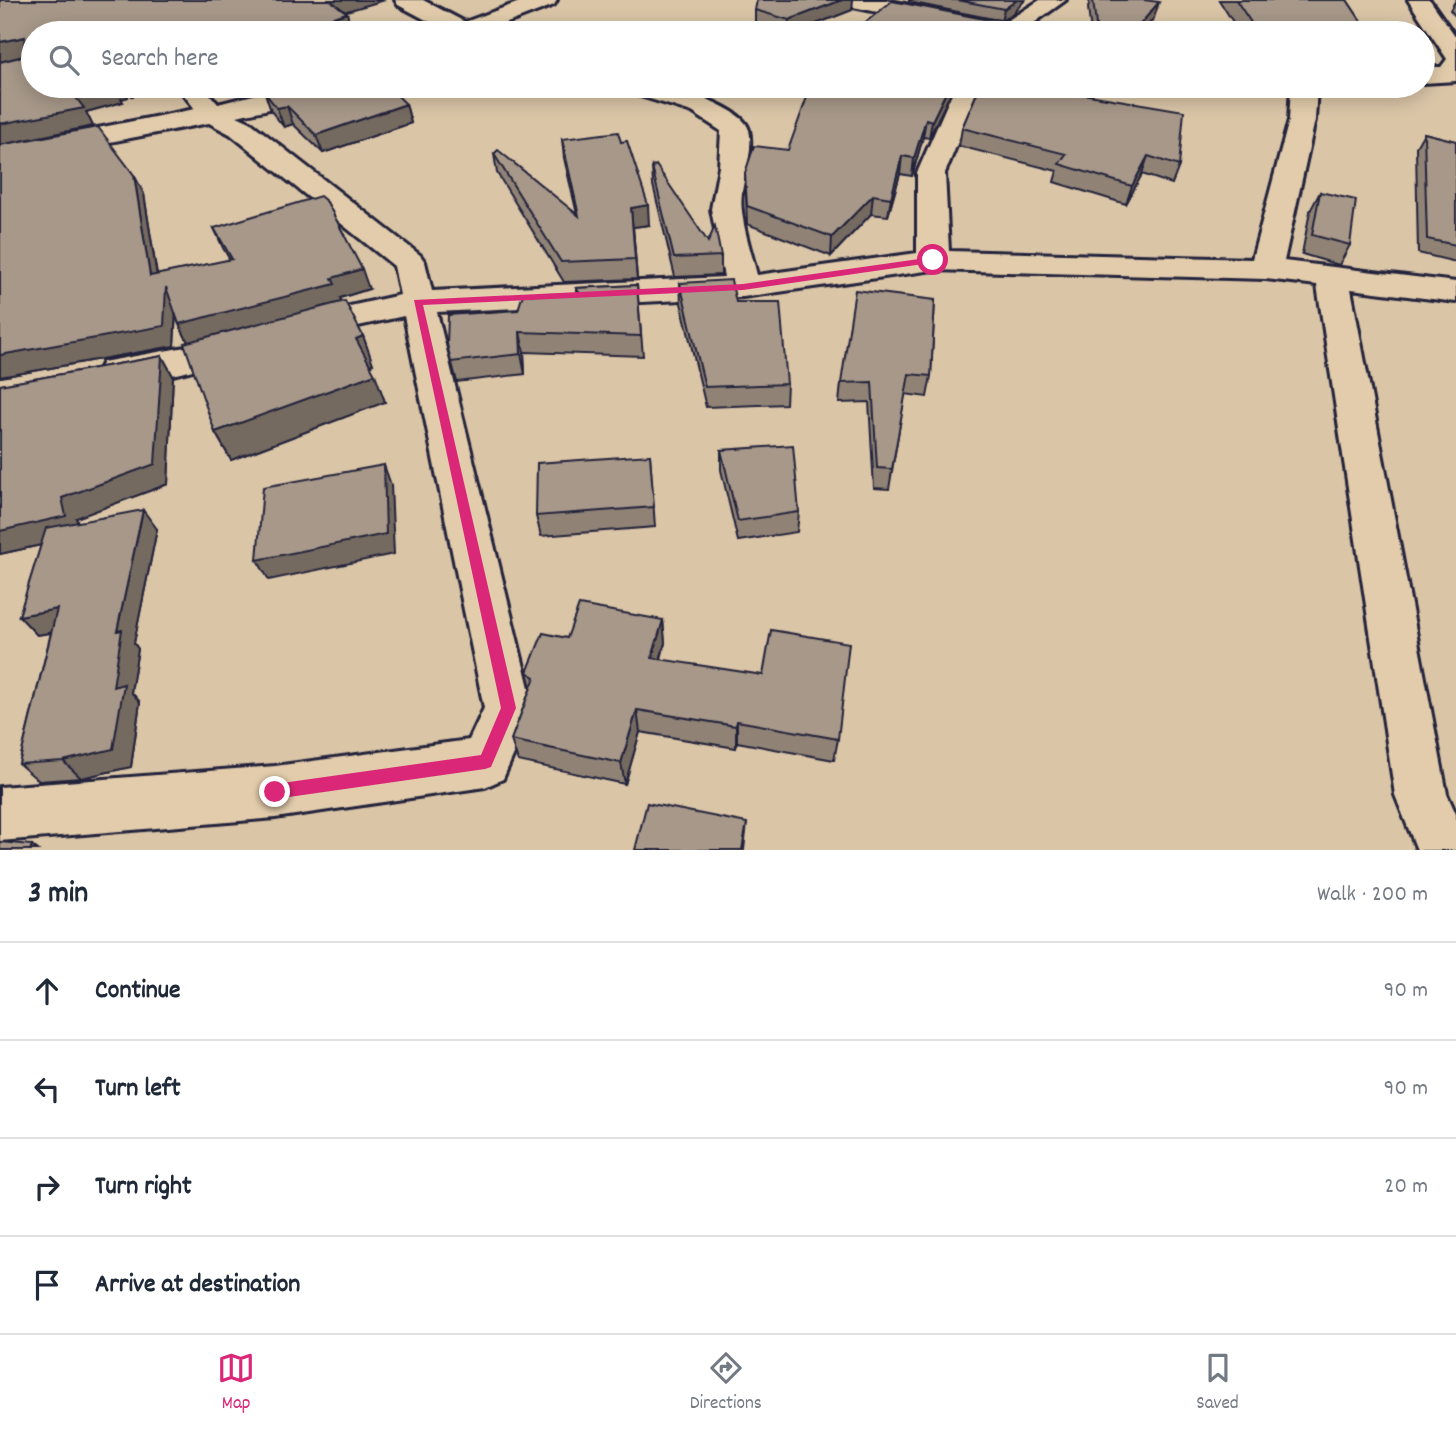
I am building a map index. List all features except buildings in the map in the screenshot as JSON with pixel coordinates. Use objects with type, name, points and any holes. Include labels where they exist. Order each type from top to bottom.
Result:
[{"type":"street","points":[[406,0],[443,21]]},
{"type":"street","points":[[491,21],[546,0]]},
{"type":"street","points":[[853,0],[941,21]]},
{"type":"street","points":[[1025,21],[1055,0]]},
{"type":"street","points":[[1419,0],[1430,21]]},
{"type":"street","points":[[1435,31],[1454,67],[1435,72]]},
{"type":"street","points":[[0,814],[275,792],[485,762],[509,708],[409,262],[240,128],[212,114],[199,98]]},
{"type":"street","points":[[0,155],[212,114],[279,98]]},
{"type":"street","points":[[671,98],[726,118],[735,129],[733,167],[726,209],[743,287]]},
{"type":"street","points":[[933,260],[931,173],[963,98]]},
{"type":"street","points":[[1266,269],[1302,120],[1303,98]]},
{"type":"street","points":[[82,377],[191,358],[341,317],[418,302],[743,287],[933,260],[1266,269],[1456,292]]},
{"type":"street","points":[[1332,278],[1421,795],[1444,850]]},
{"type":"route","points":[[275,792],[485,762],[509,708],[418,302],[743,287],[933,260]]}]
